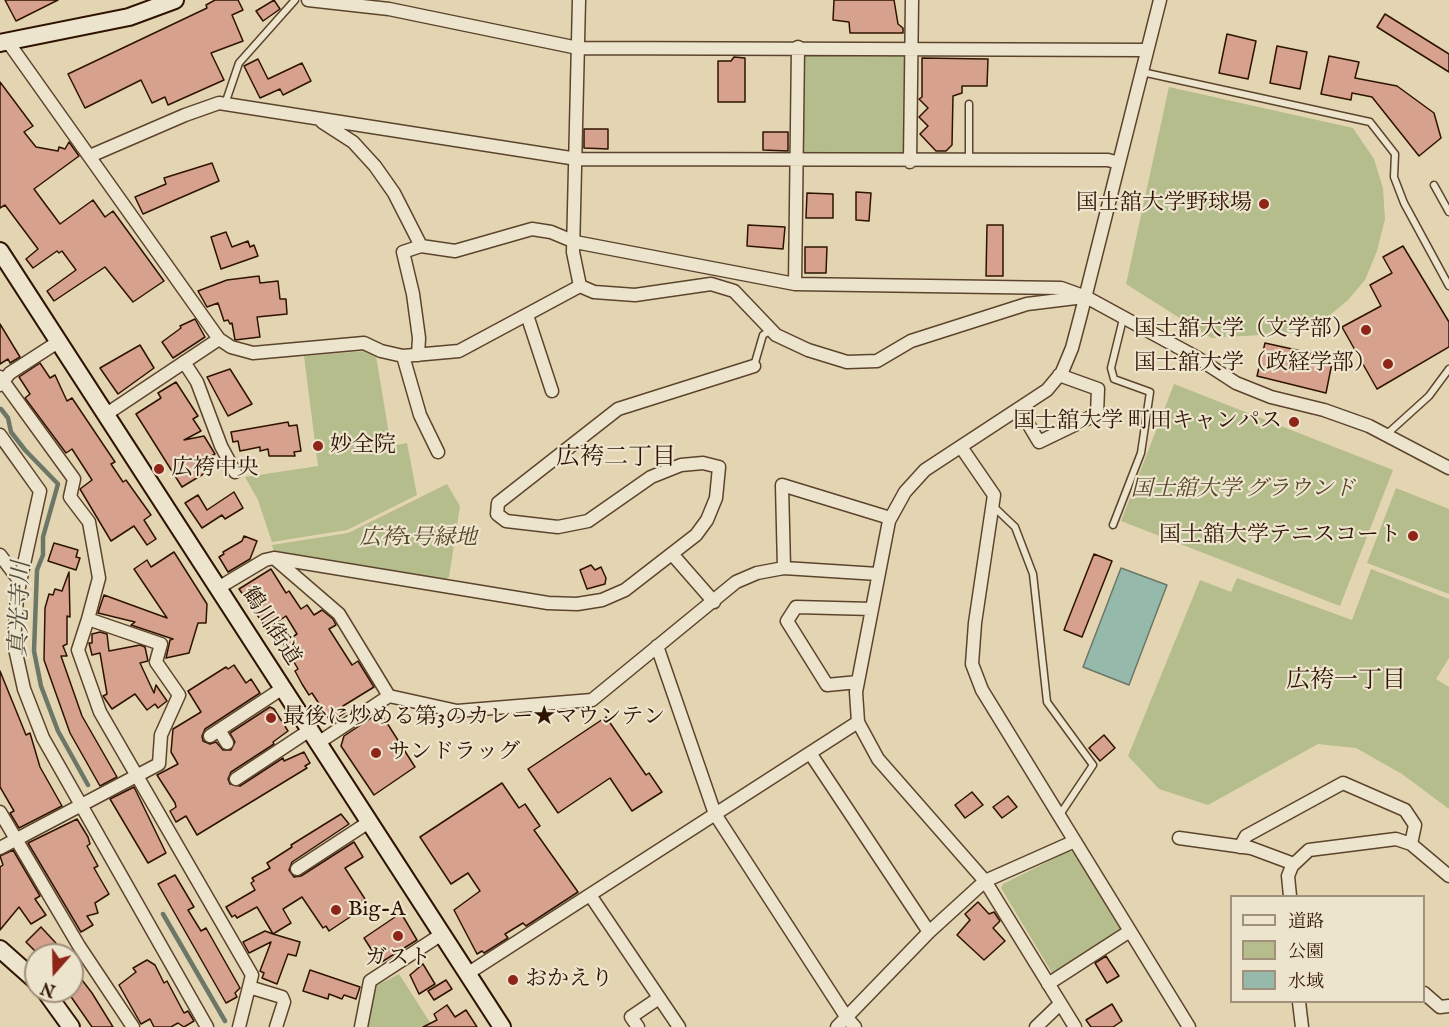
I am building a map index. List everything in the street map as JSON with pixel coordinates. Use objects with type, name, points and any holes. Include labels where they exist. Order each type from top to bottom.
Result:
[{"type":"main road","points":[[4,43],[129,17],[175,0]]},
{"type":"main road","name":"鶴川街道","points":[[0,251],[502,1027]]},
{"type":"main road","points":[[0,949],[24,970]]},
{"type":"main road","points":[[54,1003],[71,1027]]},
{"type":"street","points":[[308,0],[392,5],[578,48],[1147,50]]},
{"type":"street","points":[[579,0],[573,252],[580,286]]},
{"type":"street","points":[[910,162],[912,0]]},
{"type":"street","points":[[1075,1027],[985,881],[878,759],[858,722],[856,692],[890,518],[905,492],[925,470],[1020,410],[1047,390],[1059,375],[1072,348],[1160,0]]},
{"type":"street","points":[[4,43],[90,156],[219,339],[231,347],[253,353],[364,343],[381,351],[403,356],[459,351],[580,286]]},
{"type":"street","points":[[795,284],[798,47]]},
{"type":"street","points":[[90,156],[185,114],[225,104],[577,159],[910,162],[1108,160],[1119,163]]},
{"type":"street","points":[[319,120],[353,142],[375,166],[394,193],[421,246]]},
{"type":"street","points":[[418,355],[414,305],[403,252],[421,246],[455,251],[532,229],[551,232],[575,242],[795,284],[1061,288],[1086,297],[1196,357],[1236,383],[1271,398],[1324,410],[1387,434],[1449,468]]},
{"type":"street","points":[[580,286],[594,292],[635,295],[711,284],[734,291],[776,335],[808,350],[847,363],[877,362],[911,341],[1027,304],[1086,297]]},
{"type":"street","points":[[526,315],[552,392]]},
{"type":"street","points":[[105,415],[219,339]]},
{"type":"street","points":[[58,342],[1,381],[74,479],[70,497],[89,522],[99,578],[78,650],[100,712],[252,975],[239,1027]]},
{"type":"street","points":[[403,356],[420,415],[438,452]]},
{"type":"street","points":[[184,362],[200,390],[221,446],[235,472]]},
{"type":"street","points":[[218,588],[265,560],[274,558],[548,603],[577,604],[603,600],[625,590],[696,535],[707,520],[716,498],[719,467],[703,463],[681,465],[651,477],[588,521],[558,527],[506,521],[501,518],[496,508],[498,503],[618,410],[754,366]]},
{"type":"street","points":[[1020,410],[1039,442],[1097,414],[1098,389],[1059,375]]},
{"type":"street","points":[[0,435],[40,491],[19,580],[14,644],[24,689],[43,738],[207,1027]]},
{"type":"street","points":[[961,447],[994,495],[975,623],[972,664],[982,690],[1189,1027]]},
{"type":"street","points":[[783,568],[782,485],[890,518]]},
{"type":"street","points":[[672,554],[714,602]]},
{"type":"street","points":[[0,555],[19,580]]},
{"type":"street","points":[[274,558],[339,614],[389,696]]},
{"type":"street","points":[[236,779],[389,696],[457,711],[592,700],[736,582],[757,573],[783,568],[878,574]]},
{"type":"street","points":[[858,682],[827,686],[787,621],[796,607],[872,609]]},
{"type":"street","points":[[0,848],[159,764],[161,735],[179,695],[156,662],[162,645],[88,619]]},
{"type":"street","points":[[657,646],[715,814],[851,1022]]},
{"type":"street","points":[[227,743],[214,733],[283,688]]},
{"type":"street","points":[[467,974],[858,722]]},
{"type":"street","points":[[810,753],[929,932]]},
{"type":"street","points":[[1240,847],[1246,836],[1343,783],[1405,810],[1415,825],[1411,844]]},
{"type":"street","points":[[0,812],[79,946],[133,1027]]},
{"type":"street","points":[[297,869],[369,822]]},
{"type":"street","points":[[1179,838],[1240,847],[1294,864]]},
{"type":"street","points":[[1290,895],[1288,876],[1294,864],[1309,850],[1396,839],[1411,844],[1449,876]]},
{"type":"street","points":[[837,1027],[851,1022],[929,932],[985,881],[1075,841]]},
{"type":"street","points":[[590,895],[679,1027]]},
{"type":"street","points":[[1048,984],[1130,931]]},
{"type":"street","points":[[361,1027],[370,981],[442,934]]},
{"type":"street","points":[[249,987],[282,997],[284,1002],[276,1027]]},
{"type":"street","points":[[1425,994],[1440,1007],[1449,1006]]},
{"type":"street","points":[[638,1027],[631,1017],[659,998]]},
{"type":"street","points":[[1299,1003],[1302,1027]]},
{"type":"street","points":[[1036,1027],[1060,1004]]},
{"type":"lane","points":[[225,104],[239,63],[295,0]]},
{"type":"lane","points":[[1142,72],[1370,122],[1395,154],[1394,177],[1404,203],[1449,286]]},
{"type":"lane","points":[[969,104],[969,160]]},
{"type":"lane","points":[[1434,184],[1449,212]]},
{"type":"lane","points":[[1113,525],[1141,453],[1150,392],[1114,378],[1111,368],[1123,319]]},
{"type":"lane","points":[[754,366],[757,361],[758,345],[763,335],[771,330]]},
{"type":"lane","points":[[1387,434],[1429,396],[1449,369]]},
{"type":"lane","points":[[992,505],[1015,527],[1033,574],[1047,702],[1093,765],[1059,816]]},
{"type":"green space","points":[[802,51],[908,54],[908,158],[798,156]]},
{"type":"green space","name":"国士舘大学野球場","points":[[1169,87],[1353,128],[1374,159],[1383,188],[1385,219],[1377,251],[1365,280],[1348,300],[1324,320],[1295,333],[1211,338],[1126,284]]},
{"type":"green space","name":"妙全院","points":[[365,351],[376,356],[391,446],[407,443],[417,495],[347,530],[272,542],[258,500],[245,477],[318,466],[304,356]]},
{"type":"green space","name":"国士舘大学 グラウンド","points":[[1174,384],[1393,470],[1340,606],[1121,521]]},
{"type":"green space","name":"広袴1号緑地","points":[[447,484],[460,506],[449,577],[444,581],[274,552],[272,545],[348,533]]},
{"type":"green space","name":"国士舘大学テニスコート","points":[[1396,488],[1449,509],[1449,594],[1367,563]]},
{"type":"green space","points":[[1371,569],[1449,599],[1449,658],[1436,679],[1449,687],[1449,809],[1402,774],[1356,748],[1318,744],[1208,805],[1159,789],[1128,756],[1200,580],[1231,592],[1237,578],[1352,620]]},
{"type":"green space","points":[[1069,851],[1076,853],[1125,930],[1054,976],[1001,888],[1003,884]]},
{"type":"green space","points":[[399,974],[433,1027],[367,1027],[376,986]]},
{"type":"water","points":[[1121,568],[1167,585],[1129,685],[1083,667]]},
{"type":"building","points":[[5,0],[58,0],[16,21]]},
{"type":"building","points":[[215,0],[238,0],[243,10],[232,15],[243,41],[211,53],[224,80],[168,105],[165,97],[152,103],[141,80],[85,108],[68,74],[207,8],[206,5]]},
{"type":"building","points":[[274,0],[280,9],[263,21],[256,11]]},
{"type":"building","points":[[834,0],[894,0],[898,24],[903,28],[903,33],[850,33],[849,22],[833,20]]},
{"type":"building","points":[[1385,14],[1449,54],[1449,72],[1377,27]]},
{"type":"building","points":[[1227,34],[1256,41],[1248,79],[1219,73]]},
{"type":"building","points":[[1277,46],[1307,52],[1300,89],[1270,83]]},
{"type":"building","points":[[1329,56],[1359,62],[1355,78],[1397,86],[1434,113],[1441,138],[1419,156],[1372,97],[1352,93],[1351,100],[1321,94]]},
{"type":"building","points":[[734,57],[745,58],[745,102],[718,102],[718,61],[731,61]]},
{"type":"building","points":[[922,58],[988,59],[987,86],[962,86],[962,93],[953,96],[952,145],[946,151],[936,151],[920,134],[928,126],[919,117],[928,108],[919,99],[922,97]]},
{"type":"building","points":[[258,59],[268,79],[302,63],[311,81],[283,95],[280,89],[260,98],[244,66]]},
{"type":"building","points":[[0,82],[33,126],[24,132],[36,147],[58,151],[59,147],[65,149],[69,142],[79,156],[34,189],[60,224],[93,200],[105,217],[113,211],[164,281],[133,302],[105,267],[54,301],[47,291],[76,270],[62,251],[59,253],[57,251],[33,268],[26,259],[38,249],[5,205],[0,208]]},
{"type":"building","points":[[584,129],[608,129],[608,149],[584,148]]},
{"type":"building","points":[[763,132],[788,132],[788,151],[763,150]]},
{"type":"building","points":[[212,163],[219,181],[143,214],[135,197],[166,184],[164,178]]},
{"type":"building","points":[[856,192],[871,193],[869,221],[856,220]]},
{"type":"building","points":[[807,193],[833,194],[833,218],[806,218]]},
{"type":"building","points":[[748,225],[785,227],[783,249],[747,246]]},
{"type":"building","points":[[987,225],[1003,225],[1003,276],[986,276]]},
{"type":"building","points":[[226,232],[232,247],[248,241],[250,247],[254,245],[258,256],[221,269],[211,237]]},
{"type":"building","points":[[1403,246],[1449,322],[1449,347],[1377,389],[1342,327],[1381,306],[1370,285],[1392,273],[1383,257]]},
{"type":"building","points":[[805,247],[827,247],[826,273],[805,273]]},
{"type":"building","points":[[259,276],[260,283],[278,281],[280,299],[286,299],[287,314],[257,317],[260,337],[235,340],[232,323],[230,324],[228,320],[224,321],[218,303],[207,307],[198,291],[227,280]]},
{"type":"building","points":[[195,319],[205,337],[173,358],[162,342],[181,328],[180,326]]},
{"type":"building","points":[[0,324],[20,357],[10,363],[8,359],[0,364]]},
{"type":"building","points":[[1265,343],[1333,358],[1326,393],[1257,376]]},
{"type":"building","points":[[140,345],[154,368],[118,394],[100,368]]},
{"type":"building","points":[[40,363],[50,378],[55,375],[67,401],[72,398],[115,462],[111,464],[123,482],[126,480],[151,515],[144,520],[156,539],[147,545],[134,526],[111,541],[80,489],[92,480],[72,449],[66,453],[25,398],[30,394],[19,377]]},
{"type":"building","points":[[230,369],[252,404],[228,416],[207,377]]},
{"type":"building","points":[[176,382],[198,416],[193,419],[201,431],[184,440],[204,436],[215,454],[199,464],[205,473],[182,487],[136,414],[161,398],[158,393]]},
{"type":"building","points":[[288,422],[289,426],[297,425],[301,451],[294,452],[295,456],[269,456],[268,449],[260,451],[260,447],[240,451],[238,441],[233,442],[231,432]]},
{"type":"building","points":[[234,492],[243,508],[225,519],[222,515],[202,528],[185,503],[198,495],[207,510]]},
{"type":"building","points":[[244,536],[257,541],[250,559],[228,572],[219,557],[224,554],[223,552],[242,541]]},
{"type":"building","points":[[54,543],[78,550],[76,557],[80,558],[76,570],[48,561]]},
{"type":"building","points":[[174,552],[207,604],[206,623],[198,623],[189,653],[166,658],[170,640],[173,639],[131,625],[135,622],[98,613],[104,595],[167,618],[134,569],[147,560],[151,567]]},
{"type":"building","points":[[1094,554],[1112,561],[1082,637],[1064,630]]},
{"type":"building","points":[[591,565],[595,570],[601,567],[606,578],[605,584],[587,589],[580,570]]},
{"type":"building","points":[[271,569],[286,593],[289,591],[301,609],[307,605],[314,615],[322,610],[333,619],[336,625],[329,629],[352,665],[358,661],[374,687],[343,706],[346,712],[331,722],[312,693],[309,695],[302,684],[295,671],[298,669],[283,643],[297,634],[286,616],[267,629],[239,589]]},
{"type":"building","points":[[69,572],[70,617],[67,616],[67,644],[63,646],[67,656],[61,656],[82,716],[117,777],[100,786],[70,733],[44,660],[45,608],[49,594],[53,595],[55,589],[62,591]]},
{"type":"building","points":[[100,632],[107,634],[109,651],[140,645],[145,647],[148,661],[140,663],[154,693],[156,685],[167,701],[158,708],[155,704],[147,710],[135,694],[112,709],[103,696],[107,694],[100,653],[92,655],[89,643],[92,643],[92,634]]},
{"type":"building","points":[[234,665],[246,683],[251,679],[260,693],[205,729],[202,736],[203,741],[210,744],[216,742],[223,750],[231,750],[235,742],[230,733],[270,707],[274,709],[288,731],[273,742],[274,744],[231,772],[228,779],[230,784],[240,786],[283,758],[284,761],[304,752],[310,763],[305,766],[307,768],[197,835],[186,816],[176,822],[170,811],[176,807],[175,803],[157,775],[178,764],[171,752],[173,729],[201,712],[188,691],[226,667],[228,669]]},
{"type":"building","points":[[0,671],[26,735],[30,733],[40,767],[62,806],[19,828],[10,813],[14,811],[0,787]]},
{"type":"building","points":[[380,712],[415,767],[374,795],[341,746],[344,736]]},
{"type":"building","points":[[606,717],[646,775],[649,773],[662,792],[632,811],[610,778],[558,813],[528,769]]},
{"type":"building","points":[[1104,735],[1115,748],[1100,761],[1089,748]]},
{"type":"building","points":[[502,783],[519,808],[525,804],[540,826],[534,830],[578,892],[526,926],[523,923],[505,934],[508,938],[484,953],[482,951],[477,954],[454,910],[480,891],[468,873],[451,884],[420,837]]},
{"type":"building","points":[[134,787],[166,853],[148,863],[110,799]]},
{"type":"building","points":[[972,792],[983,805],[965,818],[955,805]]},
{"type":"building","points":[[1008,796],[1017,807],[1002,818],[993,807]]},
{"type":"building","points":[[341,814],[349,824],[292,862],[289,870],[294,877],[301,876],[354,842],[363,857],[345,868],[365,899],[355,906],[359,911],[329,931],[326,926],[323,928],[302,897],[283,909],[291,923],[273,934],[257,907],[237,918],[235,915],[232,917],[226,907],[255,890],[251,883],[254,881],[252,878],[270,868],[267,863]]},
{"type":"building","points":[[77,819],[88,837],[90,844],[87,846],[98,866],[94,868],[109,894],[95,903],[98,913],[87,916],[93,925],[81,932],[28,843]]},
{"type":"building","points":[[13,850],[40,896],[35,899],[46,915],[31,924],[19,907],[0,930],[0,867],[3,865],[0,856]]},
{"type":"building","points":[[175,875],[194,907],[188,910],[201,931],[206,928],[240,988],[235,993],[237,997],[226,1003],[158,884]]},
{"type":"building","points":[[978,902],[989,914],[994,912],[1000,921],[993,928],[1005,941],[984,960],[957,935],[970,920],[965,914]]},
{"type":"building","points":[[401,913],[417,940],[380,963],[364,938]]},
{"type":"building","points":[[41,927],[55,943],[27,943]]},
{"type":"building","points":[[265,931],[300,942],[296,956],[288,954],[277,984],[262,978],[264,973],[260,971],[271,942],[249,953],[243,942]]},
{"type":"building","points":[[1106,956],[1119,976],[1107,983],[1095,963]]},
{"type":"building","points":[[147,960],[155,965],[164,983],[167,981],[184,1013],[188,1011],[194,1021],[184,1027],[178,1023],[171,1027],[154,1027],[150,1019],[141,1024],[119,985],[136,972],[133,968]]},
{"type":"building","points":[[423,964],[435,984],[419,994],[410,975]]},
{"type":"building","points":[[310,970],[360,987],[356,999],[344,995],[342,999],[329,994],[328,999],[303,991]]},
{"type":"building","points":[[446,980],[452,989],[434,1000],[428,991]]},
{"type":"building","points":[[84,983],[113,1027],[92,1027],[75,1003],[84,1003]]},
{"type":"building","points":[[1112,1004],[1122,1021],[1113,1027],[1091,1027],[1086,1020]]},
{"type":"building","points":[[447,1005],[455,1017],[466,1010],[477,1027],[423,1027],[437,1020],[434,1014]]},
{"type":"waterway","name":"真光寺川","points":[[1,409],[8,418],[11,432],[58,484],[43,537],[43,555],[37,570],[34,651],[41,686],[58,731],[88,785]]},
{"type":"waterway","name":"真光寺川","points":[[163,914],[225,1021]]},
{"type":"place","name":"国士舘大学野球場","points":[[1264,204]]},
{"type":"place","name":"国士舘大学（文学部）","points":[[1366,330]]},
{"type":"place","name":"国士舘大学（政経学部）","points":[[1388,364]]},
{"type":"place","name":"国士舘大学 町田キャンパス","points":[[1294,422]]},
{"type":"place","name":"妙全院","points":[[318,446]]},
{"type":"place","name":"広袴中央","points":[[159,469]]},
{"type":"place","name":"国士舘大学テニスコート","points":[[1413,536]]},
{"type":"place","name":"最後に炒める第3のカレー★マウンテン","points":[[271,718]]},
{"type":"place","name":"サンドラッグ","points":[[376,753]]},
{"type":"place","name":"Big-A","points":[[336,910]]},
{"type":"place","name":"ガスト","points":[[398,936]]},
{"type":"place","name":"おかえり","points":[[513,980]]},
{"type":"district","name":"広袴二丁目","points":[[616,459]]},
{"type":"district","name":"広袴一丁目","points":[[1346,682]]}]
